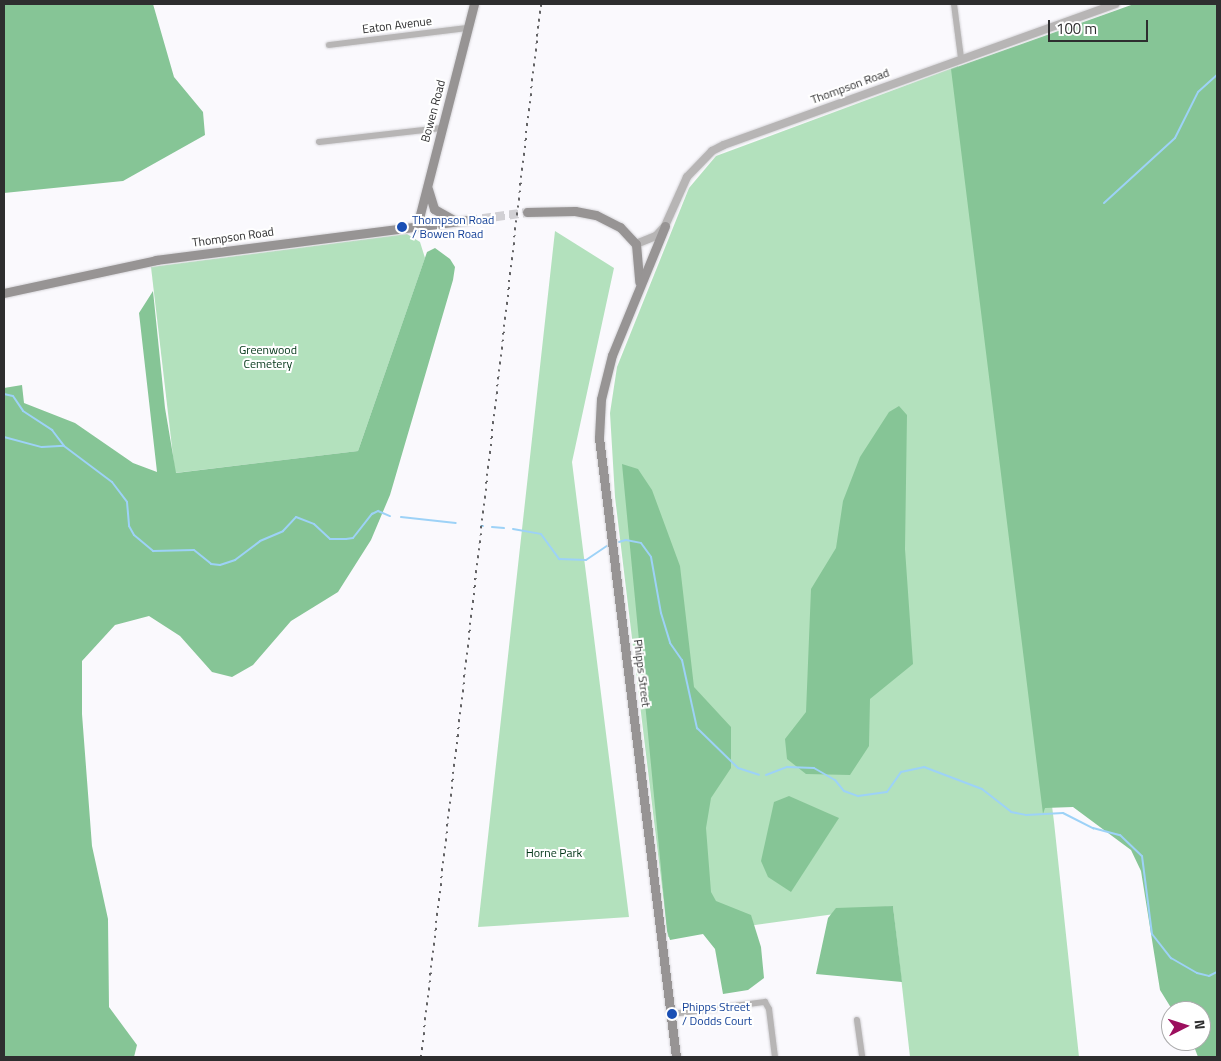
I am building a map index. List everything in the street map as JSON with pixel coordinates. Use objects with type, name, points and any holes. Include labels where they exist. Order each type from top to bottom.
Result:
[{"type":"main road","name":"Bowen Road","points":[[417,226],[474,4]]},
{"type":"main road","name":"Thompson Road","points":[[4,293],[156,260],[467,220],[450,219],[434,209],[428,190],[429,174]]},
{"type":"main road","points":[[527,212],[563,210],[596,215],[620,227],[636,244],[640,273],[636,296]]},
{"type":"main road","points":[[636,296],[666,226]]},
{"type":"main road","name":"Phipps Street","points":[[636,296],[605,381],[600,438],[676,1057]]},
{"type":"street","points":[[954,4],[961,58]]},
{"type":"street","name":"Thompson Road","points":[[666,226],[687,177],[712,151],[961,58],[1115,4]]},
{"type":"street","name":"Eaton Avenue","points":[[329,45],[468,28]]},
{"type":"street","points":[[319,142],[441,128]]},
{"type":"street","points":[[636,244],[656,236],[666,226]]},
{"type":"street","points":[[672,1014],[765,1002],[769,1009],[775,1057]]},
{"type":"street","points":[[858,1020],[862,1057]]},
{"type":"green space","points":[[4,4],[153,4],[174,77],[203,112],[205,135],[123,181],[4,193]]},
{"type":"green space","points":[[1134,4],[1217,4],[1217,1057],[1198,1057],[1196,1051],[1211,1051],[1211,1001],[1167,1001],[1160,990],[1141,871],[1131,850],[1073,807],[1045,808],[1043,814],[951,69]]},
{"type":"green space","points":[[958,66],[969,127],[1054,822],[1079,1057],[910,1057],[893,906],[668,937],[615,497],[610,413],[617,367],[689,188],[716,156]]},
{"type":"green space","name":"Horne Park","points":[[555,231],[614,268],[572,462],[629,917],[478,927]]},
{"type":"green space","name":"Greenwood Cemetery","points":[[407,234],[420,242],[425,258],[358,451],[175,473],[151,267]]},
{"type":"green space","points":[[435,248],[450,259],[455,267],[453,280],[390,495],[371,540],[338,592],[291,621],[253,665],[232,677],[212,672],[180,636],[149,616],[115,625],[82,661],[82,714],[92,846],[108,919],[109,1007],[137,1045],[134,1057],[4,1057],[4,388],[22,385],[24,403],[75,423],[133,463],[157,472],[139,313],[153,291],[165,408],[176,473],[358,451],[427,252]]},
{"type":"green space","points":[[899,406],[907,415],[905,549],[913,664],[870,699],[869,746],[850,775],[806,774],[787,759],[785,739],[806,712],[811,589],[836,548],[843,501],[860,457],[889,412]]},
{"type":"green space","points":[[622,464],[638,469],[652,490],[680,566],[694,687],[731,727],[731,768],[711,798],[706,828],[711,892],[716,901],[751,915],[761,947],[764,978],[748,990],[723,994],[715,949],[703,934],[670,940],[667,931]]},
{"type":"green space","points":[[789,796],[839,818],[791,892],[768,877],[761,861],[774,802]]},
{"type":"green space","points":[[893,906],[902,982],[816,974],[828,918],[836,908]]},
{"type":"waterway","points":[[1104,203],[1175,138],[1198,92],[1217,75]]},
{"type":"waterway","points":[[4,394],[13,396],[23,411],[52,430],[64,446],[112,482],[127,502],[129,526],[134,535],[153,551],[194,550],[211,564],[220,565],[235,560],[260,541],[283,531],[296,517],[314,524],[330,539],[346,539],[353,538],[372,514],[378,511],[390,516]]},
{"type":"waterway","points":[[4,437],[42,447],[64,446]]},
{"type":"waterway","points":[[401,517],[456,523]]},
{"type":"waterway","points":[[492,527],[504,528]]},
{"type":"waterway","points":[[513,529],[541,534],[559,559],[586,560],[607,546]]},
{"type":"waterway","points":[[619,542],[626,540],[641,543],[651,557],[661,613],[670,643],[682,660],[697,728],[738,768],[759,775]]},
{"type":"waterway","points":[[766,775],[787,767],[814,768],[835,780],[844,791],[858,796],[887,792],[901,772],[924,767],[982,789],[1011,812],[1026,815],[1063,813],[1093,828],[1120,835],[1142,856],[1152,934],[1171,958],[1197,973],[1209,976],[1217,972]]},
{"type":"tunnel","points":[[469,220],[527,212]]},
{"type":"railway","points":[[421,1057],[541,4]]},
{"type":"place","name":"Thompson Road / Bowen Road","points":[[402,227]]},
{"type":"place","name":"Phipps Street / Dodds Court","points":[[672,1014]]}]
